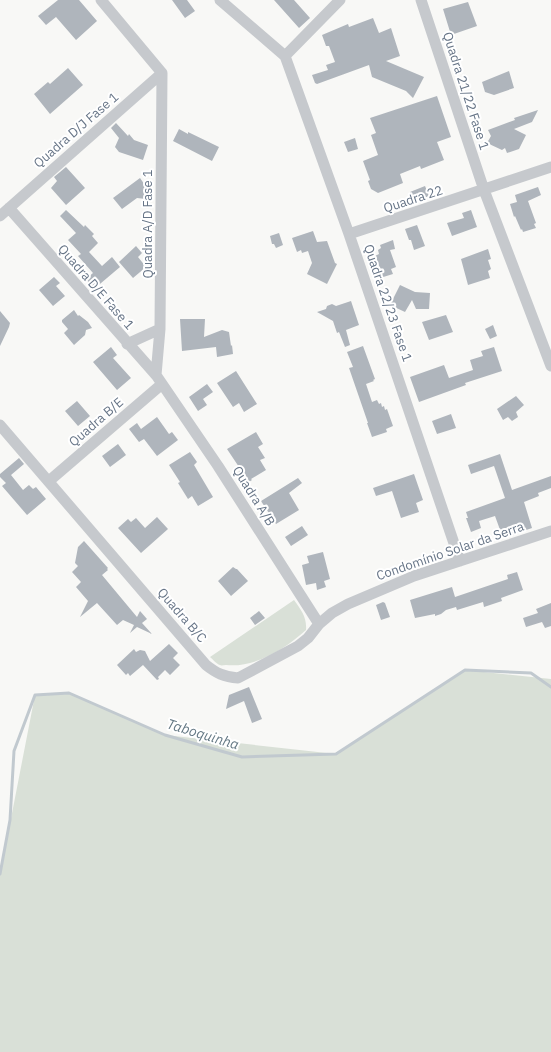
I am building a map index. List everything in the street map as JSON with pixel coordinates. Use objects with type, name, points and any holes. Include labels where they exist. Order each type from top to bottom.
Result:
[{"type":"street","points":[[101,0],[162,73]]},
{"type":"street","points":[[220,0],[285,56],[340,0]]},
{"type":"street","name":"Quadra 21/22 Fase 1","points":[[421,0],[484,190],[551,366]]},
{"type":"street","name":"Quadra 22/23 Fase 1","points":[[285,56],[349,234],[460,561]]},
{"type":"street","name":"Quadra D/J Fase 1","points":[[0,216],[162,73]]},
{"type":"street","name":"Quadra A/D Fase 1","points":[[159,380],[162,73]]},
{"type":"street","name":"Quadra 22","points":[[349,234],[551,167]]},
{"type":"street","name":"Quadra D/E Fase 1","points":[[9,208],[159,380]]},
{"type":"street","points":[[127,344],[160,330]]},
{"type":"street","name":"Quadra B/E","points":[[49,482],[159,380]]},
{"type":"street","name":"Quadra A/B","points":[[159,380],[218,466],[319,624]]},
{"type":"street","name":"Quadra B/C","points":[[0,425],[206,665],[218,674],[228,678],[238,678],[298,646],[308,638],[319,624]]},
{"type":"street","name":"Condomínio Solar da Serra","points":[[319,624],[332,613],[348,604],[414,576],[551,531]]},
{"type":"shaded area","points":[[294,600],[304,617],[306,630],[289,644],[269,656],[237,665],[217,664],[210,657]]},
{"type":"shaded area","points":[[465,670],[551,679],[551,1052],[0,1052],[0,875],[35,695],[69,693],[165,735],[336,754]]},
{"type":"building","points":[[58,0],[79,0],[97,21],[76,40],[56,17],[46,25],[38,16]]},
{"type":"building","points":[[172,0],[187,0],[195,11],[185,18]]},
{"type":"building","points":[[274,0],[294,0],[310,18],[299,28]]},
{"type":"building","points":[[468,2],[477,26],[451,35],[443,9]]},
{"type":"building","points":[[373,18],[379,33],[391,28],[400,56],[386,61],[424,77],[413,98],[406,91],[372,77],[369,65],[317,84],[315,83],[312,75],[328,70],[326,65],[335,62],[329,46],[326,46],[322,35],[348,24],[349,27]]},
{"type":"building","points":[[68,68],[83,85],[50,114],[34,94],[48,82],[50,84]]},
{"type":"building","points":[[509,71],[514,88],[494,95],[485,92],[482,82]]},
{"type":"building","points":[[437,96],[451,137],[437,142],[444,160],[421,169],[420,166],[400,174],[403,183],[378,193],[371,189],[368,181],[370,180],[363,161],[378,155],[371,135],[376,133],[370,118]]},
{"type":"building","points":[[538,110],[532,122],[514,129],[526,135],[519,149],[507,153],[505,148],[502,150],[487,143],[491,136],[488,130],[515,120],[514,118]]},
{"type":"building","points":[[116,123],[128,136],[129,134],[134,140],[148,145],[143,160],[119,152],[115,147],[119,138],[111,128]]},
{"type":"building","points":[[179,129],[219,147],[212,161],[173,141]]},
{"type":"building","points":[[355,138],[358,149],[348,152],[344,142]]},
{"type":"building","points":[[66,167],[85,188],[66,205],[51,188],[57,181],[54,177]]},
{"type":"building","points":[[140,178],[149,191],[146,199],[137,198],[122,209],[113,198]]},
{"type":"building","points":[[425,186],[429,196],[414,202],[410,192]]},
{"type":"building","points":[[538,187],[541,195],[528,201],[536,223],[534,224],[536,228],[523,232],[515,216],[514,217],[510,204],[517,202],[515,195]]},
{"type":"building","points":[[66,210],[94,234],[92,236],[98,243],[89,252],[102,266],[112,257],[120,267],[94,289],[86,279],[93,273],[78,256],[81,254],[68,240],[76,233],[60,216]]},
{"type":"building","points":[[471,210],[477,227],[452,236],[447,223],[464,218],[462,213]]},
{"type":"building","points":[[417,225],[425,246],[414,250],[405,229]]},
{"type":"building","points":[[313,231],[317,242],[327,241],[335,263],[337,264],[327,284],[307,274],[312,263],[308,251],[302,253],[301,250],[297,252],[292,238]]},
{"type":"building","points":[[279,233],[283,245],[276,248],[274,244],[272,244],[270,236]]},
{"type":"building","points":[[393,240],[395,249],[390,250],[396,267],[391,269],[393,274],[380,278],[377,269],[380,268],[375,256],[379,254],[378,250],[381,248],[380,245]]},
{"type":"building","points":[[136,246],[142,253],[138,257],[146,267],[133,278],[119,262]]},
{"type":"building","points":[[488,249],[491,259],[488,260],[491,269],[488,271],[490,278],[468,285],[461,259]]},
{"type":"building","points":[[54,277],[60,283],[56,286],[65,296],[53,306],[39,290]]},
{"type":"building","points":[[400,285],[415,292],[430,293],[429,309],[416,309],[412,300],[405,312],[390,305]]},
{"type":"building","points":[[351,301],[359,325],[346,330],[350,345],[345,347],[339,332],[337,333],[333,321],[317,312],[326,309],[327,306],[332,304],[336,306]]},
{"type":"building","points":[[74,310],[78,316],[79,315],[88,322],[92,328],[86,330],[85,335],[74,345],[64,333],[68,329],[62,320]]},
{"type":"building","points":[[0,311],[10,323],[0,346]]},
{"type":"building","points":[[446,315],[453,332],[429,340],[422,322]]},
{"type":"building","points":[[180,319],[205,319],[204,337],[222,330],[229,332],[233,354],[217,357],[216,347],[182,351]]},
{"type":"building","points":[[493,325],[497,336],[490,339],[485,329]]},
{"type":"building","points":[[363,346],[375,379],[373,380],[374,381],[366,384],[372,402],[377,400],[379,404],[381,403],[382,407],[384,406],[385,410],[387,409],[393,426],[386,429],[387,432],[372,437],[349,368],[353,367],[347,352]]},
{"type":"building","points":[[111,347],[117,355],[113,358],[131,378],[117,390],[93,362]]},
{"type":"building","points":[[494,347],[502,371],[465,383],[466,385],[419,402],[410,377],[444,365],[449,378],[473,370],[470,360],[483,356],[481,351]]},
{"type":"building","points":[[236,371],[257,404],[244,412],[239,403],[233,407],[217,383]]},
{"type":"building","points":[[207,384],[213,392],[203,399],[207,405],[198,411],[189,397]]},
{"type":"building","points":[[516,396],[524,405],[516,412],[518,417],[512,421],[508,417],[503,420],[497,409]]},
{"type":"building","points":[[77,401],[90,416],[78,426],[65,411]]},
{"type":"building","points":[[451,414],[456,428],[437,434],[432,421]]},
{"type":"building","points":[[157,417],[169,434],[172,432],[178,440],[157,456],[144,439],[139,442],[129,429],[137,423],[141,429]]},
{"type":"building","points":[[256,432],[263,444],[258,447],[265,458],[260,460],[266,470],[244,485],[236,474],[241,470],[227,449]]},
{"type":"building","points":[[118,444],[126,455],[110,467],[102,456]]},
{"type":"building","points":[[190,452],[197,462],[194,465],[213,497],[198,506],[192,496],[188,499],[178,483],[180,482],[169,465]]},
{"type":"building","points":[[500,454],[512,490],[551,476],[551,488],[538,493],[539,496],[524,502],[532,528],[503,538],[495,516],[479,521],[481,528],[471,532],[466,518],[468,518],[466,512],[505,498],[494,466],[471,474],[468,465]]},
{"type":"building","points":[[19,458],[24,464],[11,475],[23,490],[29,485],[33,489],[36,487],[46,499],[27,515],[2,486],[6,483],[0,477],[0,474]]},
{"type":"building","points":[[414,474],[423,500],[416,503],[419,512],[401,518],[392,491],[376,496],[373,488]]},
{"type":"building","points":[[298,478],[302,483],[289,493],[299,510],[276,524],[261,501]]},
{"type":"building","points":[[157,517],[168,529],[141,553],[118,528],[128,519],[131,522],[136,518],[145,528]]},
{"type":"building","points":[[302,526],[308,535],[291,546],[285,537]]},
{"type":"building","points":[[84,541],[108,568],[108,570],[102,575],[137,617],[140,611],[147,619],[142,623],[152,634],[137,627],[130,633],[134,625],[123,620],[117,625],[97,603],[80,617],[88,601],[76,587],[81,582],[72,572],[78,566],[75,563],[78,547]]},
{"type":"building","points":[[323,552],[330,579],[324,581],[326,587],[317,590],[316,583],[306,585],[302,565],[309,563],[307,556]]},
{"type":"building","points":[[233,567],[237,569],[248,581],[231,596],[218,581]]},
{"type":"building","points":[[517,572],[523,590],[501,598],[502,601],[484,607],[483,602],[457,610],[456,607],[435,616],[435,614],[415,618],[410,600],[452,587],[455,597],[508,579],[507,575]]},
{"type":"building","points":[[383,602],[385,603],[390,617],[381,620],[376,605]]},
{"type":"building","points":[[551,603],[551,626],[545,628],[542,622],[526,627],[523,618],[538,613],[536,609]]},
{"type":"building","points":[[259,611],[265,618],[255,625],[250,618]]},
{"type":"building","points":[[169,644],[178,653],[173,658],[180,665],[170,675],[165,670],[157,680],[143,665],[130,676],[128,673],[126,675],[117,665],[134,649],[136,652],[140,650],[145,651],[150,661]]},
{"type":"building","points":[[249,687],[262,719],[252,723],[244,701],[226,709],[229,695]]},
{"type":"waterway","name":"Taboquinha","points":[[0,874],[10,820],[14,751],[35,695],[69,693],[165,735],[242,757],[336,754],[465,670],[531,673],[551,687]]}]
